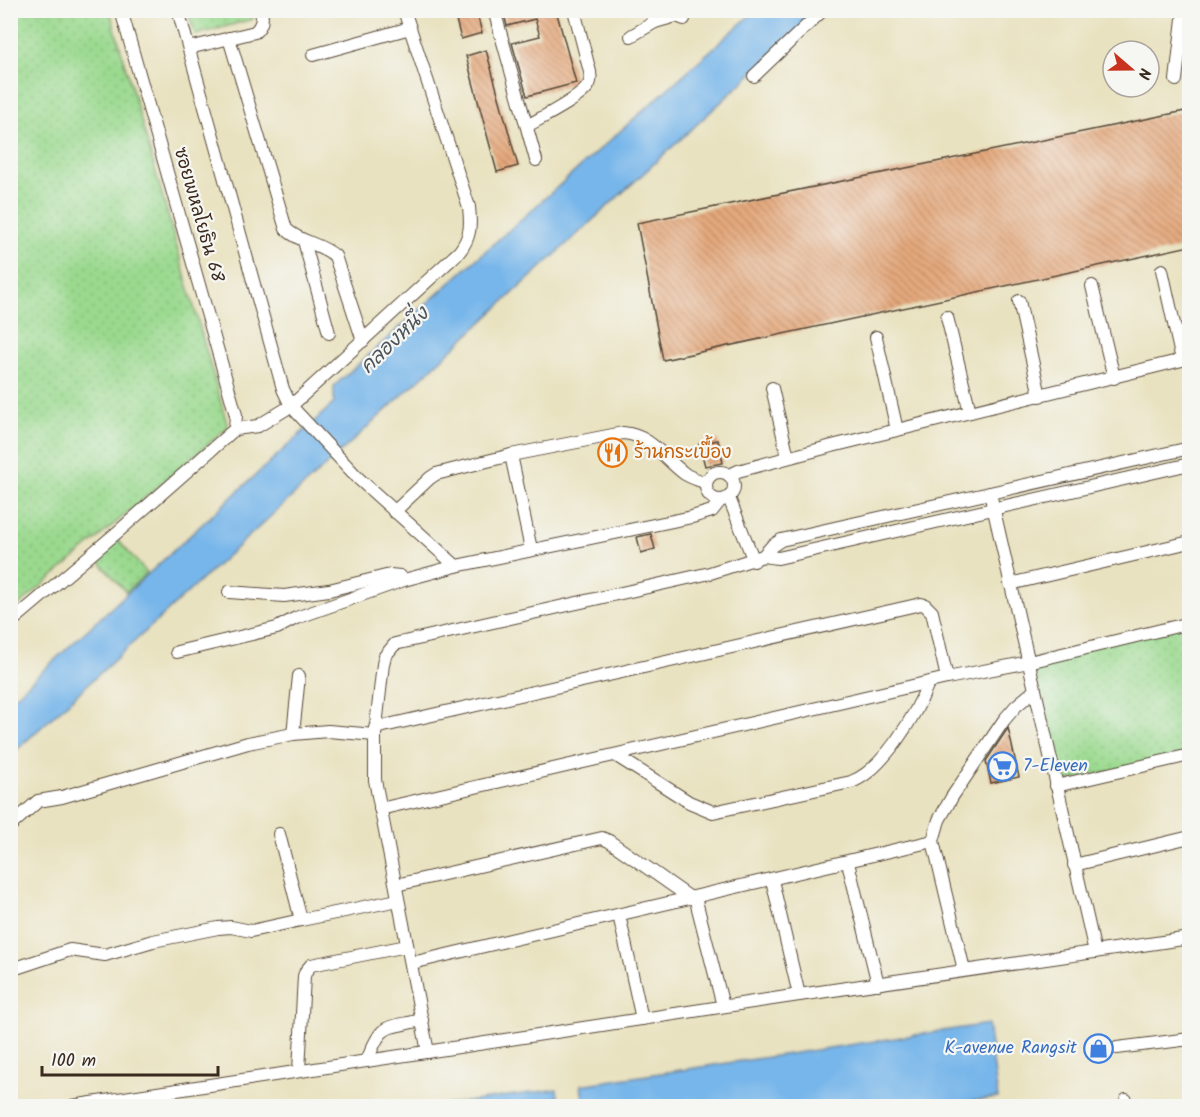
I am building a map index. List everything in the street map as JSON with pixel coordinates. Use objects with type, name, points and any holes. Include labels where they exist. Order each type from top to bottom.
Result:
[{"type":"street","name":"ซอยพหลโยธิน 68","points":[[121,10],[236,415],[235,429]]},
{"type":"street","points":[[178,10],[283,389],[294,410],[359,479],[456,566]]},
{"type":"street","points":[[189,48],[255,32],[262,21],[261,10]]},
{"type":"street","points":[[10,623],[235,429],[258,426],[294,410],[466,243],[471,222],[469,207],[404,10]]},
{"type":"street","points":[[494,10],[536,160]]},
{"type":"street","points":[[528,126],[579,95],[588,88],[591,81],[591,72],[574,10]]},
{"type":"street","points":[[754,76],[823,10]]},
{"type":"street","points":[[1176,80],[1184,10]]},
{"type":"street","points":[[631,36],[653,16],[676,16],[684,19]]},
{"type":"street","points":[[313,55],[410,28]]},
{"type":"street","points":[[230,38],[286,229],[304,241],[323,248],[335,256],[363,341]]},
{"type":"street","points":[[304,241],[329,333]]},
{"type":"street","points":[[730,475],[788,457],[1186,359],[1162,270]]},
{"type":"street","points":[[1092,286],[1114,378]]},
{"type":"street","points":[[1019,301],[1040,396]]},
{"type":"street","points":[[947,317],[970,412]]},
{"type":"street","points":[[876,338],[897,430]]},
{"type":"street","points":[[772,388],[788,457]]},
{"type":"street","points":[[394,512],[436,474],[511,455],[611,435],[632,434],[651,444],[687,476],[706,483]]},
{"type":"street","points":[[758,558],[781,540],[1190,448]]},
{"type":"street","points":[[511,455],[531,549]]},
{"type":"street","points":[[428,1052],[380,809],[374,764],[375,732],[385,656],[395,644],[698,576],[758,558],[778,558],[993,507],[1190,464]]},
{"type":"street","points":[[177,652],[277,628],[296,618],[404,580],[456,566],[712,511],[724,499],[735,487],[730,475],[722,472],[714,473],[706,483],[706,488],[711,497],[724,499]]},
{"type":"street","points":[[990,493],[1095,952]]},
{"type":"street","points":[[724,499],[758,558]]},
{"type":"street","points":[[1010,584],[1190,542]]},
{"type":"street","points":[[229,592],[284,596],[328,590],[390,575],[400,576],[404,580]]},
{"type":"street","points":[[10,826],[38,801],[62,797],[248,743],[293,734],[328,731],[375,732],[921,604],[932,612],[947,678]]},
{"type":"street","points":[[380,809],[947,678],[1029,662],[1190,623]]},
{"type":"street","points":[[293,734],[299,676]]},
{"type":"street","points":[[615,754],[689,802],[713,812],[851,782],[877,766],[915,713],[928,683]]},
{"type":"street","points":[[964,970],[933,842],[939,820],[952,796],[1004,720],[1035,690]]},
{"type":"street","points":[[1056,786],[1190,755]]},
{"type":"street","points":[[279,834],[301,920]]},
{"type":"street","points":[[1074,865],[1190,837]]},
{"type":"street","points":[[396,885],[602,838],[692,897],[723,1006]]},
{"type":"street","points":[[412,963],[933,842]]},
{"type":"street","points":[[848,862],[878,984]]},
{"type":"street","points":[[772,880],[799,994]]},
{"type":"street","points":[[19,967],[70,950],[105,956],[153,942],[218,928],[231,927],[251,931],[398,900]]},
{"type":"street","points":[[619,915],[642,1019]]},
{"type":"street","points":[[72,1107],[799,994],[1190,938]]},
{"type":"street","points":[[299,1071],[304,976],[308,967],[408,945]]},
{"type":"street","points":[[367,1061],[376,1037],[385,1029],[422,1020]]},
{"type":"street","points":[[1117,1048],[1190,1039]]},
{"type":"green space","points":[[11,10],[110,11],[228,427],[11,612]]},
{"type":"green space","points":[[188,11],[250,11],[253,19],[195,35]]},
{"type":"green space","points":[[116,538],[147,573],[126,592],[95,557]]},
{"type":"green space","points":[[1189,620],[1189,753],[1060,783],[1030,660]]},
{"type":"water","name":"คลองหนึ่ง","points":[[755,11],[820,11],[11,755],[11,700],[334,403],[334,386]]},
{"type":"water","points":[[988,1024],[998,1098],[927,1106],[584,1106],[581,1085]]},
{"type":"water","points":[[557,1089],[559,1106],[439,1106]]},
{"type":"building","points":[[476,10],[482,33],[461,39],[455,16]]},
{"type":"building","points":[[503,10],[556,10],[576,83],[527,96],[512,43],[540,36],[535,19],[507,26]]},
{"type":"building","points":[[486,50],[518,166],[497,172],[466,56]]},
{"type":"building","points":[[1190,110],[1190,246],[663,360],[637,223]]},
{"type":"building","points":[[718,440],[723,463],[705,466],[699,444]]},
{"type":"building","points":[[651,534],[655,549],[641,553],[637,537]]},
{"type":"building","name":"7-Eleven","points":[[1008,728],[1019,777],[991,783],[986,761]]},
{"type":"place","name":"ร้านกระเบื้อง","points":[[613,453]]},
{"type":"place","name":"7-Eleven","points":[[1002,766]]},
{"type":"place","name":"K-avenue Rangsit","points":[[1098,1048]]}]
